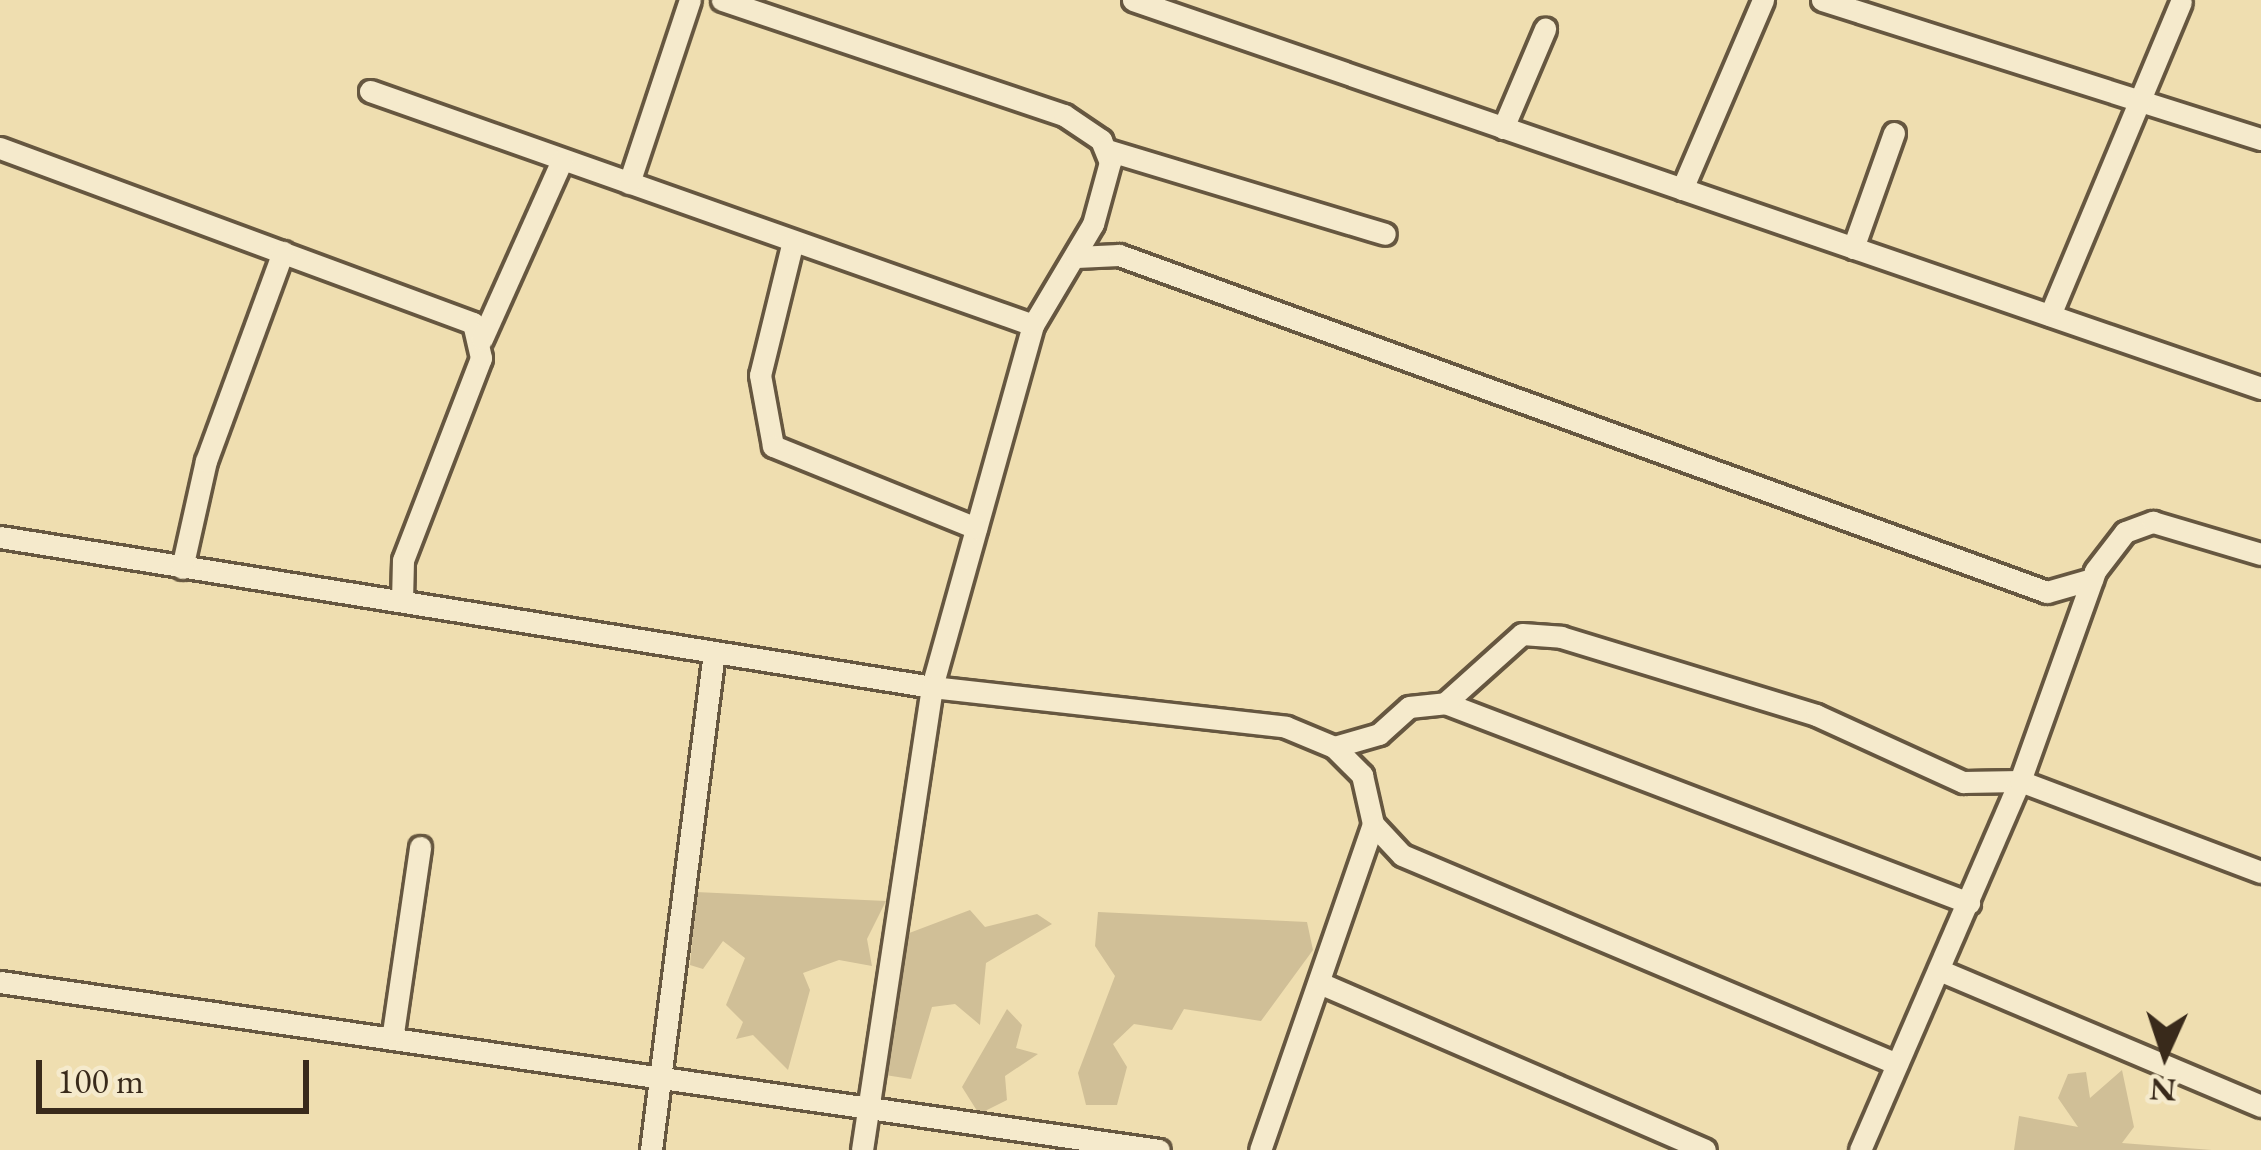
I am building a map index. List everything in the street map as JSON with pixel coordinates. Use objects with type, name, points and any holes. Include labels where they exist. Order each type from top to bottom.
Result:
[{"type":"street","points":[[629,183],[690,0]]},
{"type":"street","points":[[722,0],[1064,115],[1108,150],[1385,234]]},
{"type":"street","points":[[1133,0],[2050,315],[2260,382]]},
{"type":"street","points":[[1682,189],[1763,0]]},
{"type":"street","points":[[1822,0],[2261,139]]},
{"type":"street","points":[[2050,315],[2182,2]]},
{"type":"street","points":[[1503,128],[1545,29]]},
{"type":"street","points":[[370,91],[1033,325]]},
{"type":"street","points":[[1853,248],[1894,133]]},
{"type":"street","points":[[0,148],[473,322],[482,339]]},
{"type":"street","points":[[862,1150],[932,687],[1033,325],[1093,224],[1108,150]]},
{"type":"street","points":[[402,601],[403,560],[482,339],[562,160]]},
{"type":"street","points":[[1093,224],[1119,255]]},
{"type":"street","points":[[793,241],[760,375],[773,446],[976,528]]},
{"type":"street","points":[[182,568],[206,460],[284,251]]},
{"type":"street","points":[[1076,257],[1119,255],[2047,592],[2092,578]]},
{"type":"street","points":[[1860,1150],[2020,781],[2092,578],[2125,532],[2153,522],[2261,554]]},
{"type":"street","points":[[0,537],[932,687],[1286,727],[1334,746],[1362,775],[1373,824],[1322,984],[1259,1150]]},
{"type":"street","points":[[2047,592],[2067,638]]},
{"type":"street","points":[[1445,703],[1522,634],[1561,637],[1816,715],[1963,782],[2020,781],[2261,872]]},
{"type":"street","points":[[651,1150],[714,652]]},
{"type":"street","points":[[1334,746],[1379,734],[1409,707],[1445,703],[1969,903]]},
{"type":"street","points":[[1373,824],[1402,855],[1897,1064]]},
{"type":"street","points":[[393,1033],[420,847]]},
{"type":"street","points":[[1939,970],[2261,1106]]},
{"type":"street","points":[[0,982],[393,1033],[1160,1150]]},
{"type":"street","points":[[1322,984],[1705,1150]]},
{"type":"shaded area","points":[[696,892],[886,901],[867,939],[872,966],[839,960],[803,973],[810,990],[788,1070],[753,1035],[736,1039],[743,1022],[726,1005],[745,958],[723,941],[703,969],[690,965]]},
{"type":"shaded area","points":[[970,910],[985,927],[1037,914],[1052,924],[986,963],[980,1025],[955,1004],[932,1007],[911,1079],[885,1075],[904,935]]},
{"type":"shaded area","points":[[1098,912],[1307,922],[1313,950],[1261,1021],[1184,1009],[1172,1030],[1134,1024],[1113,1044],[1127,1067],[1117,1105],[1086,1105],[1078,1073],[1115,976],[1095,946]]},
{"type":"shaded area","points":[[1007,1009],[1022,1025],[1016,1048],[1038,1054],[1005,1076],[1007,1100],[979,1114],[962,1087]]},
{"type":"shaded area","points":[[2122,1070],[2134,1127],[2122,1143],[2212,1150],[2014,1150],[2019,1116],[2078,1127],[2058,1098],[2068,1074],[2086,1072],[2090,1098]]}]
